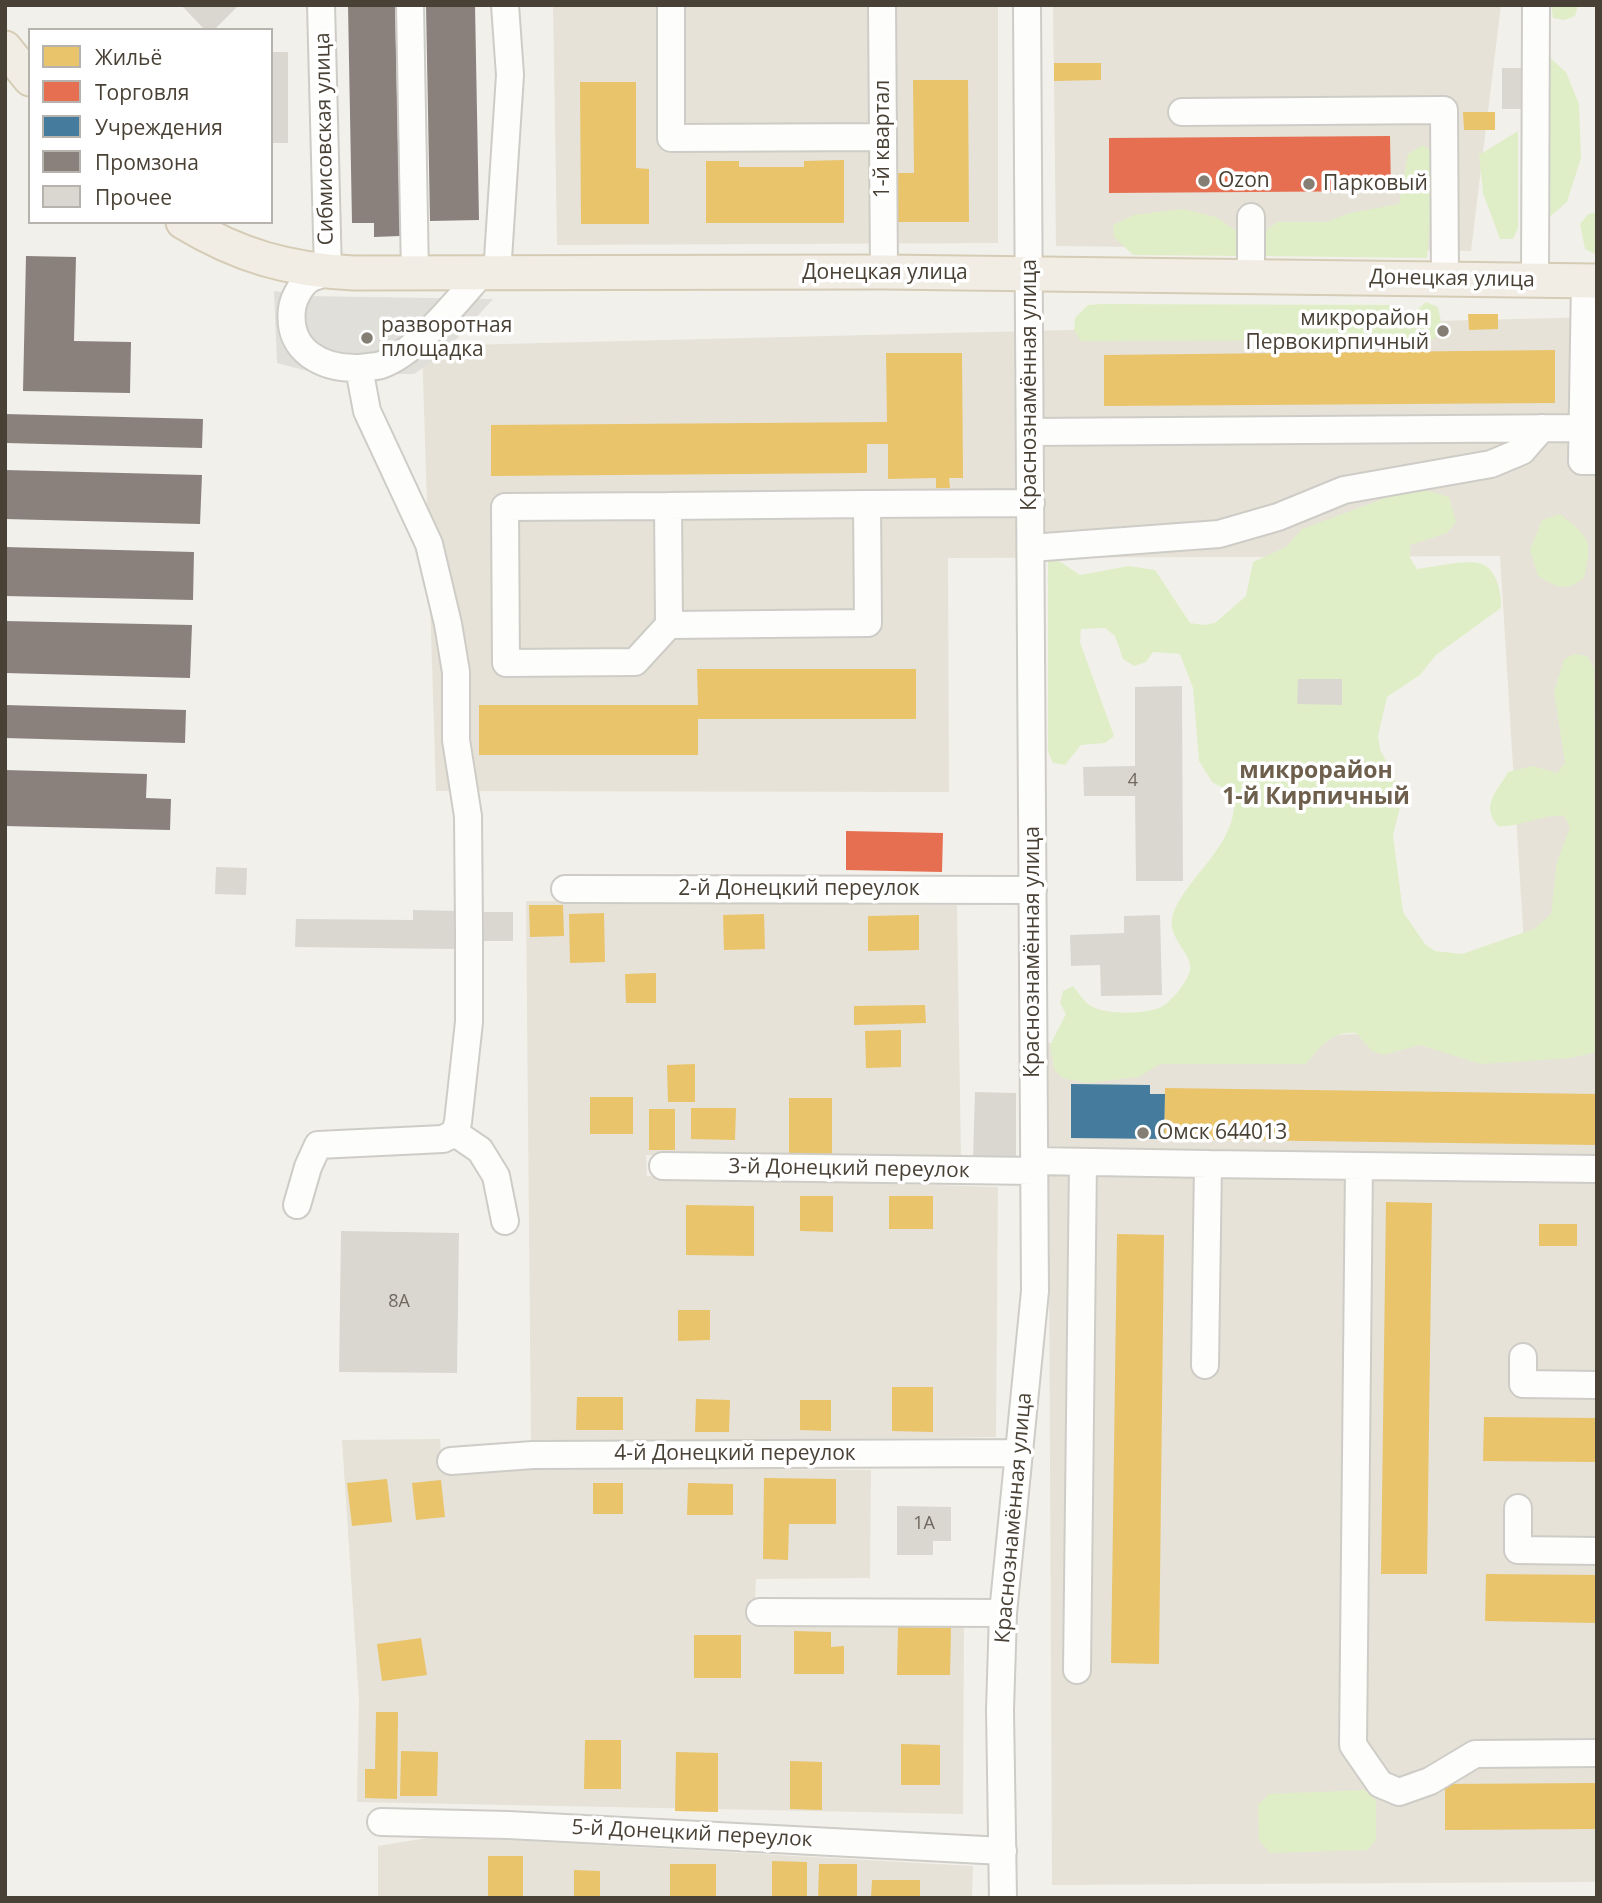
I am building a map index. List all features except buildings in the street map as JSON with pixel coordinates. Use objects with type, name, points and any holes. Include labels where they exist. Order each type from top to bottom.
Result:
[{"type":"main road","points":[[5,48],[28,77]]},
{"type":"main road","name":"Донецкая улица","points":[[186,224],[217,242],[272,263],[328,272],[415,275],[884,272],[1591,281]]},
{"type":"street","name":"Сибмисовская улица","points":[[321,5],[328,272]]},
{"type":"street","points":[[410,5],[415,275]]},
{"type":"street","points":[[328,272],[307,280],[293,300],[290,324],[299,346],[320,361],[340,368],[380,366],[402,354],[489,274],[510,75],[505,5]]},
{"type":"street","points":[[671,5],[671,138],[883,137]]},
{"type":"street","name":"1-й квартал","points":[[882,5],[884,272]]},
{"type":"street","name":"Краснознамённая улица","points":[[1003,1898],[1000,1710],[1003,1614],[1035,1291],[1027,5]]},
{"type":"street","points":[[1535,280],[1536,5]]},
{"type":"street","points":[[1182,112],[1444,110],[1445,279]]},
{"type":"street","points":[[1251,217],[1251,276]]},
{"type":"street","points":[[1591,281],[1582,461],[1597,461]]},
{"type":"street","points":[[297,1205],[308,1167],[318,1145],[443,1139],[455,1133],[469,1022],[468,816],[456,740],[456,672],[449,624],[429,544],[367,411],[359,368]]},
{"type":"street","points":[[1031,548],[1219,534],[1278,517],[1344,489],[1491,464],[1522,451],[1542,428]]},
{"type":"street","points":[[1030,432],[1583,428]]},
{"type":"street","points":[[668,506],[669,625],[635,662],[506,663],[505,507],[1031,503]]},
{"type":"street","points":[[669,625],[868,624],[867,504]]},
{"type":"street","name":"2-й Донецкий переулок","points":[[565,888],[1033,890]]},
{"type":"street","points":[[455,1133],[480,1150],[496,1176],[505,1221]]},
{"type":"street","points":[[1077,1670],[1083,1162]]},
{"type":"street","name":"3-й Донецкий переулок","points":[[663,1166],[1034,1166],[1083,1162],[1597,1169]]},
{"type":"street","points":[[1205,1365],[1208,1164]]},
{"type":"street","points":[[1359,1166],[1353,1745],[1380,1784],[1399,1792],[1430,1782],[1475,1754],[1597,1753]]},
{"type":"street","points":[[1523,1357],[1523,1384],[1597,1385]]},
{"type":"street","name":"4-й Донецкий переулок","points":[[452,1461],[533,1455],[1019,1453]]},
{"type":"street","points":[[1518,1508],[1518,1550],[1597,1551]]},
{"type":"street","points":[[760,1612],[1003,1614]]},
{"type":"street","name":"5-й Донецкий переулок","points":[[381,1822],[508,1825],[1003,1851]]},
{"type":"shaded area","points":[[553,5],[998,5],[998,243],[557,245]]},
{"type":"shaded area","points":[[1053,5],[1501,5],[1471,251],[1056,246]]},
{"type":"shaded area","name":"разворотная площадка","points":[[274,291],[305,296],[493,299],[443,354],[414,374],[319,374],[277,363]]},
{"type":"shaded area","points":[[1597,317],[1597,1882],[1052,1885],[1048,1043],[1119,1045],[1529,1026],[1500,556],[948,558],[949,792],[436,791],[422,346]]},
{"type":"shaded area","points":[[526,901],[957,905],[961,1160],[646,1155],[647,1176],[998,1187],[996,1437],[531,1444]]},
{"type":"shaded area","points":[[440,1439],[442,1469],[523,1467],[871,1470],[870,1578],[756,1579],[754,1623],[964,1623],[963,1814],[357,1802],[359,1699],[342,1440]]},
{"type":"shaded area","points":[[439,1836],[973,1866],[972,1898],[378,1898],[378,1846]]},
{"type":"green space","points":[[1551,5],[1578,5],[1575,16],[1564,20],[1553,18]]},
{"type":"green space","points":[[1547,55],[1566,72],[1579,104],[1581,158],[1567,202],[1547,219]]},
{"type":"green space","points":[[1518,131],[1518,228],[1513,239],[1500,239],[1483,193],[1479,155]]},
{"type":"green space","points":[[1423,145],[1435,153],[1427,258],[1264,256],[1262,241],[1267,230],[1277,222],[1327,222],[1350,213],[1399,204],[1408,154]]},
{"type":"green space","points":[[1183,209],[1216,217],[1241,234],[1242,256],[1133,255],[1114,237],[1113,225],[1134,215]]},
{"type":"green space","points":[[1597,212],[1597,255],[1585,249],[1580,224],[1588,214]]},
{"type":"green space","points":[[1426,302],[1438,307],[1443,331],[1432,340],[1081,341],[1074,330],[1075,318],[1088,305],[1389,305],[1395,316],[1407,318]]},
{"type":"green space","points":[[1425,490],[1449,497],[1456,522],[1447,533],[1410,545],[1410,558],[1417,569],[1465,562],[1484,565],[1490,569],[1497,581],[1501,608],[1436,655],[1420,675],[1387,697],[1378,736],[1380,749],[1403,796],[1393,835],[1403,912],[1425,944],[1435,951],[1462,954],[1534,929],[1551,914],[1557,862],[1570,827],[1564,816],[1498,826],[1490,812],[1490,805],[1508,772],[1533,766],[1557,773],[1565,763],[1554,692],[1564,659],[1575,654],[1587,656],[1594,668],[1597,1052],[1571,1058],[1481,1064],[1420,1045],[1383,1055],[1372,1051],[1356,1033],[1348,1033],[1327,1041],[1306,1064],[1160,1064],[1139,1077],[1087,1083],[1062,1078],[1054,1069],[1050,1045],[1066,1014],[1060,1003],[1063,991],[1073,986],[1086,1002],[1098,1009],[1134,1012],[1152,1010],[1164,1005],[1185,981],[1190,964],[1172,929],[1174,911],[1222,842],[1234,811],[1234,794],[1212,782],[1199,761],[1193,688],[1180,654],[1153,652],[1146,662],[1134,666],[1123,659],[1115,636],[1105,628],[1081,629],[1080,642],[1114,736],[1105,743],[1081,745],[1065,765],[1053,763],[1048,752],[1048,560],[1059,561],[1080,575],[1129,566],[1155,570],[1190,623],[1215,623],[1246,596],[1253,562],[1286,547],[1302,529],[1399,493]]},
{"type":"green space","points":[[1560,514],[1578,529],[1588,547],[1584,578],[1566,587],[1538,576],[1530,550],[1542,520]]},
{"type":"green space","points":[[1364,1790],[1376,1800],[1376,1840],[1368,1850],[1270,1853],[1259,1840],[1258,1805],[1269,1794]]},
{"type":"place","name":"Ozon","points":[[1204,181]]},
{"type":"place","name":"Парковый","points":[[1309,184]]},
{"type":"place","name":"микрорайон Первокирпичный","points":[[1443,331]]},
{"type":"place","name":"разворотная площадка","points":[[367,338]]},
{"type":"place","name":"Омск 644013","points":[[1143,1133]]},
{"type":"district","name":"микрорайон 1-й Кирпичный","points":[[1316,784]]}]
